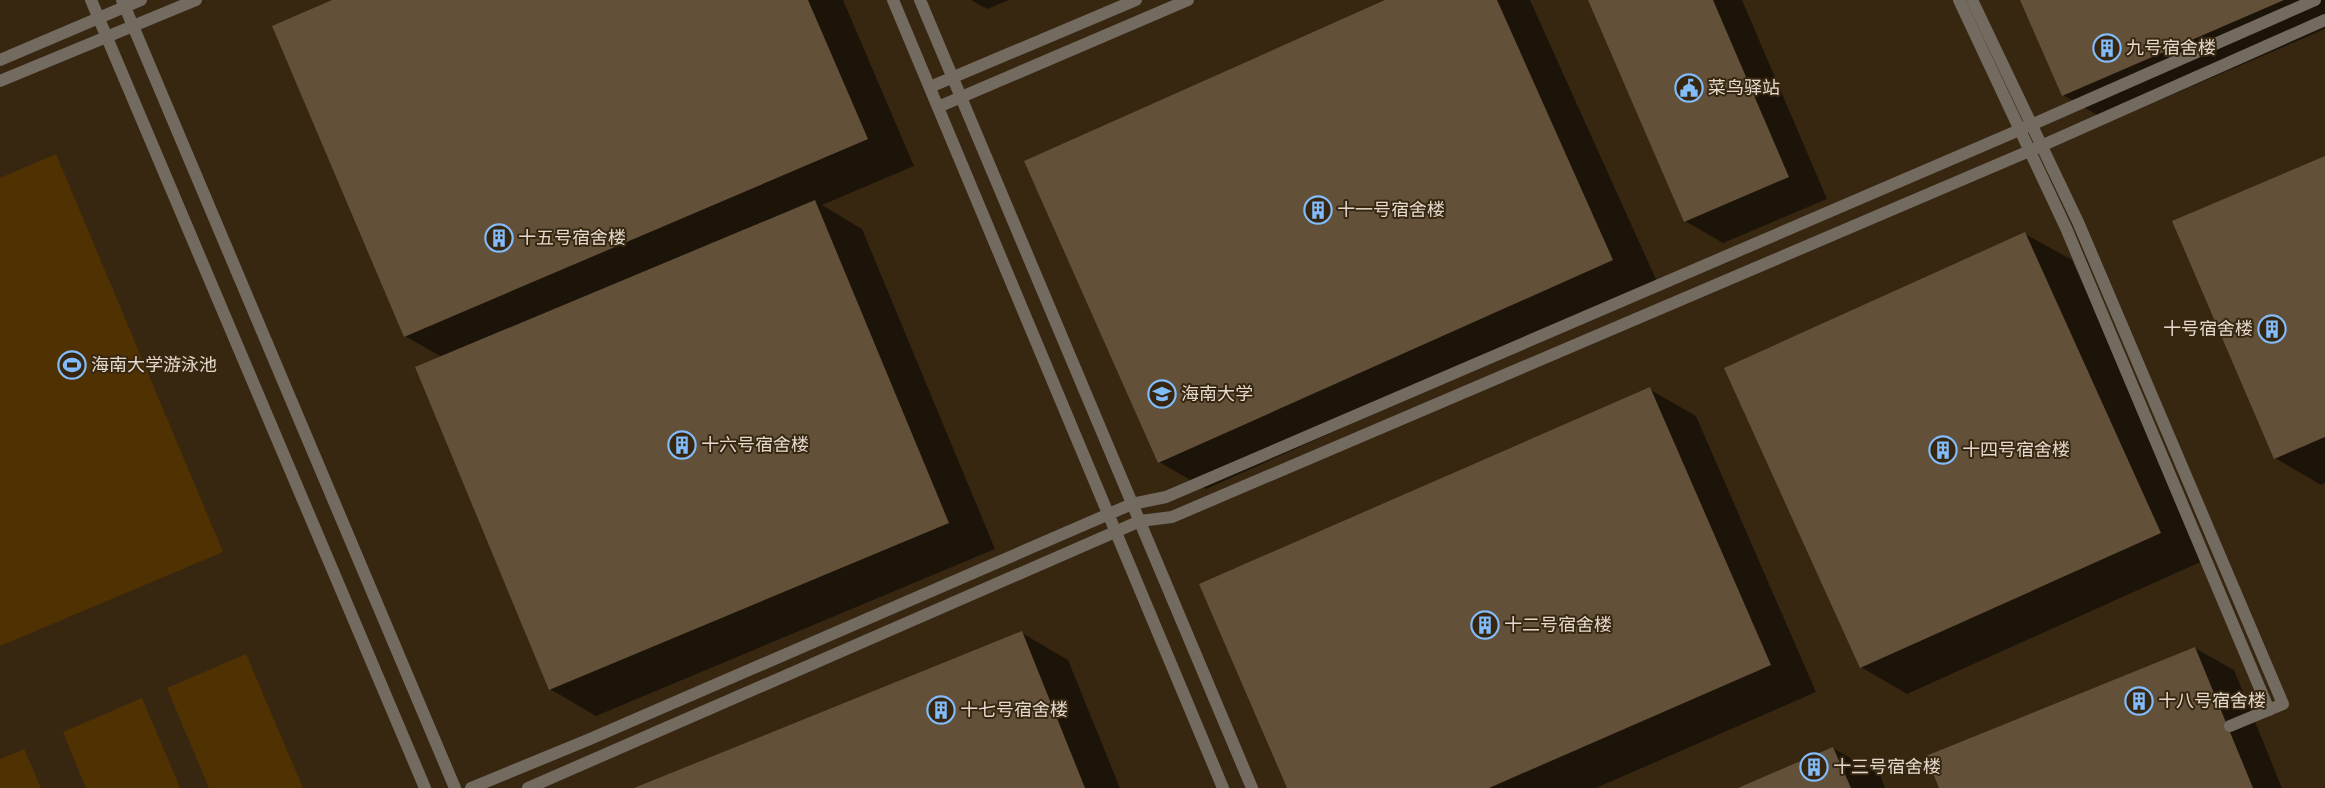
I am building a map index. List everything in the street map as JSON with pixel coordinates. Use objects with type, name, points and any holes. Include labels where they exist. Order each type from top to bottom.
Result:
[{"type":"street","points":[[90,0],[425,788]]},
{"type":"street","points":[[0,60],[98,18],[124,4],[141,0]]},
{"type":"street","points":[[0,81],[196,0]]},
{"type":"street","points":[[893,0],[1223,788]]},
{"type":"street","points":[[920,0],[1252,788]]},
{"type":"street","points":[[930,87],[1136,0]]},
{"type":"street","points":[[938,107],[1188,0]]},
{"type":"street","points":[[1959,0],[2026,127]]},
{"type":"street","points":[[1972,0],[2269,710]]},
{"type":"street","points":[[471,788],[600,735],[1108,514],[1132,504],[1166,498],[2026,127],[2315,0]]},
{"type":"street","points":[[124,4],[455,788]]},
{"type":"street","points":[[528,788],[1116,532],[1140,522],[1172,516],[2035,148],[2325,20]]},
{"type":"street","points":[[2035,148],[2078,222],[2283,704],[2230,726]]},
{"type":"shaded area","name":"海南大学游泳池","points":[[56,154],[223,552],[0,646],[0,178]]},
{"type":"shaded area","points":[[246,654],[303,788],[209,788],[167,688]]},
{"type":"shaded area","points":[[142,698],[180,788],[86,788],[63,732]]},
{"type":"shaded area","points":[[24,749],[41,788],[0,788],[0,759]]},
{"type":"building","name":"十五号宿舍楼","points":[[332,0],[808,0],[868,139],[404,337],[272,26]]},
{"type":"building","name":"十一号宿舍楼","points":[[1385,0],[1497,0],[1613,260],[1158,463],[1024,161]]},
{"type":"building","name":"菜鸟驿站","points":[[1588,0],[1713,0],[1789,177],[1684,222]]},
{"type":"building","name":"九号宿舍楼","points":[[2020,0],[2284,0],[2062,96]]},
{"type":"building","name":"十号宿舍楼","points":[[2325,156],[2325,437],[2274,459],[2172,221]]},
{"type":"building","name":"十六号宿舍楼","points":[[815,200],[949,523],[549,690],[415,367]]},
{"type":"building","name":"十四号宿舍楼","points":[[2025,232],[2161,533],[1860,668],[1724,368]]},
{"type":"building","name":"十二号宿舍楼","points":[[1650,387],[1771,665],[1489,788],[1287,788],[1199,584]]},
{"type":"building","name":"十七号宿舍楼","points":[[1022,631],[1085,788],[634,788]]},
{"type":"building","name":"十八号宿舍楼","points":[[2195,647],[2253,788],[1939,788],[1926,756]]},
{"type":"building","name":"十三号宿舍楼","points":[[1833,747],[1851,788],[1738,788]]},
{"type":"place","name":"九号宿舍楼","points":[[2107,48]]},
{"type":"place","name":"菜鸟驿站","points":[[1689,88]]},
{"type":"place","name":"十一号宿舍楼","points":[[1318,210]]},
{"type":"place","name":"十五号宿舍楼","points":[[499,238]]},
{"type":"place","name":"十号宿舍楼","points":[[2272,329]]},
{"type":"place","name":"海南大学游泳池","points":[[72,365]]},
{"type":"place","name":"海南大学","points":[[1162,394]]},
{"type":"place","name":"十六号宿舍楼","points":[[682,445]]},
{"type":"place","name":"十四号宿舍楼","points":[[1943,450]]},
{"type":"place","name":"十二号宿舍楼","points":[[1485,625]]},
{"type":"place","name":"十八号宿舍楼","points":[[2139,701]]},
{"type":"place","name":"十七号宿舍楼","points":[[941,710]]},
{"type":"place","name":"十三号宿舍楼","points":[[1814,767]]}]
